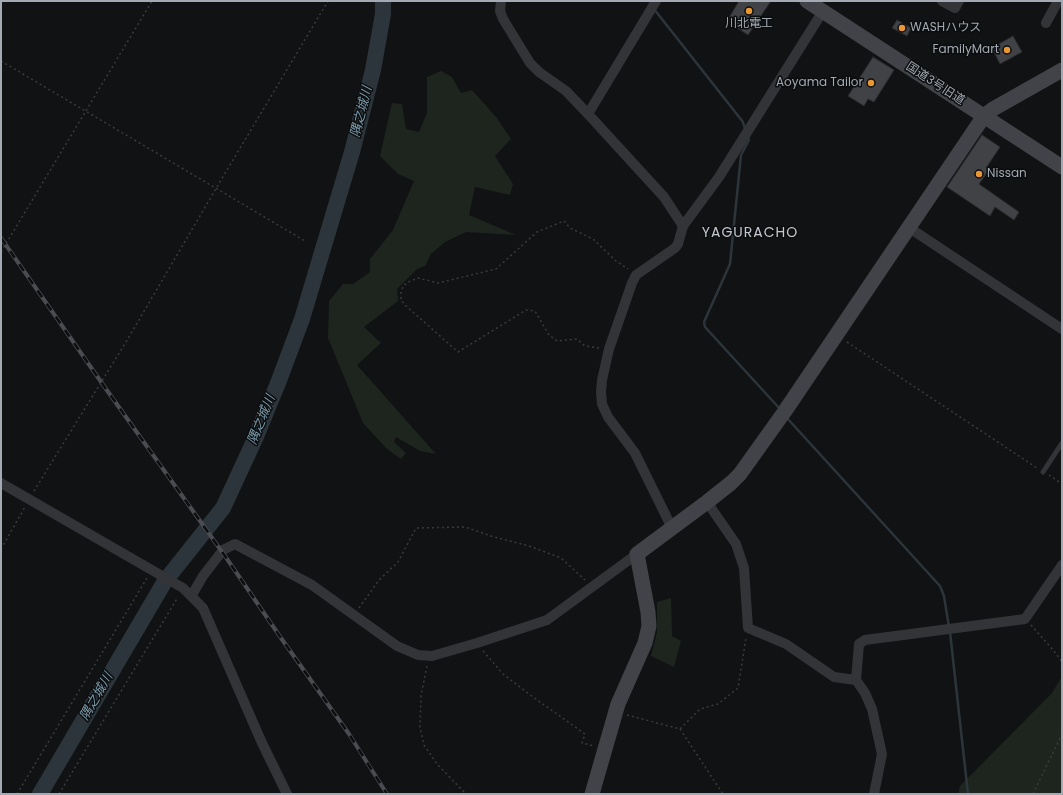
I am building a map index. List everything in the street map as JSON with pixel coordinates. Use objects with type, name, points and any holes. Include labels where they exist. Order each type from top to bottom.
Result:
[{"type":"street","points":[[501,1],[500,11],[503,19],[530,63],[539,72],[566,91],[588,114],[664,197],[683,226]]},
{"type":"street","points":[[942,1],[955,8],[959,1]]},
{"type":"street","points":[[1046,23],[1058,1]]},
{"type":"street","points":[[588,114],[654,5]]},
{"type":"street","points":[[672,528],[635,454],[608,417],[602,404],[602,380],[609,349],[636,275],[675,248],[678,244],[683,226],[719,176],[746,132],[817,5]]},
{"type":"street","name":"国道3号旧道","points":[[817,5],[1062,167]]},
{"type":"street","points":[[192,595],[202,576],[223,550],[235,544],[312,585],[397,646],[418,655],[429,656],[477,643],[547,620],[707,502],[740,474],[783,414],[984,116],[992,109],[1062,70]]},
{"type":"street","points":[[908,227],[1062,329]]},
{"type":"street","points":[[1,483],[183,588],[192,595],[203,608],[262,743],[287,794]]},
{"type":"street","points":[[707,502],[736,544],[744,568],[748,628],[786,644],[834,677],[856,680]]},
{"type":"street","points":[[592,794],[615,712],[645,643],[649,626],[648,612],[637,554]]},
{"type":"street","points":[[874,794],[882,754],[872,709],[865,693],[856,680],[858,644],[865,640],[1025,619],[1062,565]]},
{"type":"lane","points":[[1043,472],[1062,443]]},
{"type":"path","points":[[1,252],[152,1]]},
{"type":"path","points":[[1,549],[29,500],[126,342],[328,1]]},
{"type":"path","points":[[1,60],[305,241]]},
{"type":"path","points":[[609,349],[585,346],[578,339],[557,341],[549,335],[535,310],[526,310],[458,352],[405,306],[401,300],[403,286],[418,278],[438,283],[496,269],[537,232],[564,221],[570,228],[593,239],[616,261],[636,275]]},
{"type":"path","points":[[836,334],[1062,484]]},
{"type":"path","points":[[354,615],[379,580],[398,562],[416,528],[464,527],[529,546],[561,558],[592,587]]},
{"type":"path","points":[[17,794],[152,571]]},
{"type":"path","points":[[59,794],[183,588]]},
{"type":"path","points":[[1025,619],[1062,662]]},
{"type":"path","points":[[680,729],[700,709],[718,704],[738,688],[748,628]]},
{"type":"path","points":[[477,643],[503,674],[585,734],[582,743],[604,749]]},
{"type":"path","points":[[429,656],[421,696],[420,727],[424,745],[437,764],[466,794]]},
{"type":"path","points":[[615,712],[680,729],[723,794]]},
{"type":"path","points":[[1033,794],[1062,734]]},
{"type":"shaded area","points":[[441,71],[452,77],[461,93],[472,90],[497,118],[511,139],[495,156],[513,184],[510,195],[475,187],[469,215],[516,235],[466,232],[445,242],[431,254],[425,266],[417,269],[397,289],[398,301],[364,327],[381,343],[357,365],[436,454],[420,451],[396,437],[394,442],[406,453],[401,459],[387,449],[363,423],[328,338],[329,301],[343,284],[353,284],[370,272],[370,259],[393,230],[414,181],[398,174],[380,156],[392,103],[402,104],[406,129],[419,132],[427,113],[427,77]]},
{"type":"shaded area","points":[[671,598],[672,636],[681,641],[674,667],[651,656],[657,632],[657,602]]},
{"type":"shaded area","points":[[1062,676],[1061,794],[958,794],[960,786],[1052,693]]},
{"type":"building","name":"川北電工","points":[[739,1],[771,1],[748,35],[727,21]]},
{"type":"building","name":"WASHハウス","points":[[897,20],[911,28],[907,36],[892,28]]},
{"type":"building","name":"FamilyMart","points":[[1013,36],[1022,52],[1000,64],[992,48]]},
{"type":"building","name":"Aoyama Tailor","points":[[873,57],[894,70],[874,102],[868,99],[864,106],[848,96]]},
{"type":"building","name":"Nissan","points":[[982,135],[1000,147],[986,168],[989,170],[979,184],[1019,212],[1014,220],[995,207],[990,216],[947,187]]},
{"type":"waterway","name":"隅之城川","points":[[40,794],[165,581],[223,508],[255,439],[302,319],[352,152],[373,70],[383,14],[383,1]]},
{"type":"waterway","points":[[654,9],[743,122],[745,129]]},
{"type":"waterway","points":[[748,138],[749,140],[741,155],[730,264],[704,322],[705,327],[780,409]]},
{"type":"waterway","points":[[787,418],[940,586],[944,596],[949,627]]},
{"type":"waterway","points":[[950,632],[968,794]]},
{"type":"railway","points":[[1,238],[349,734],[387,794]]},
{"type":"place","name":"川北電工","points":[[749,11]]},
{"type":"place","name":"WASHハウス","points":[[902,28]]},
{"type":"place","name":"FamilyMart","points":[[1007,50]]},
{"type":"place","name":"Aoyama Tailor","points":[[871,83]]},
{"type":"place","name":"Nissan","points":[[979,174]]},
{"type":"district","name":"YAGURACHO","points":[[750,233]]}]
